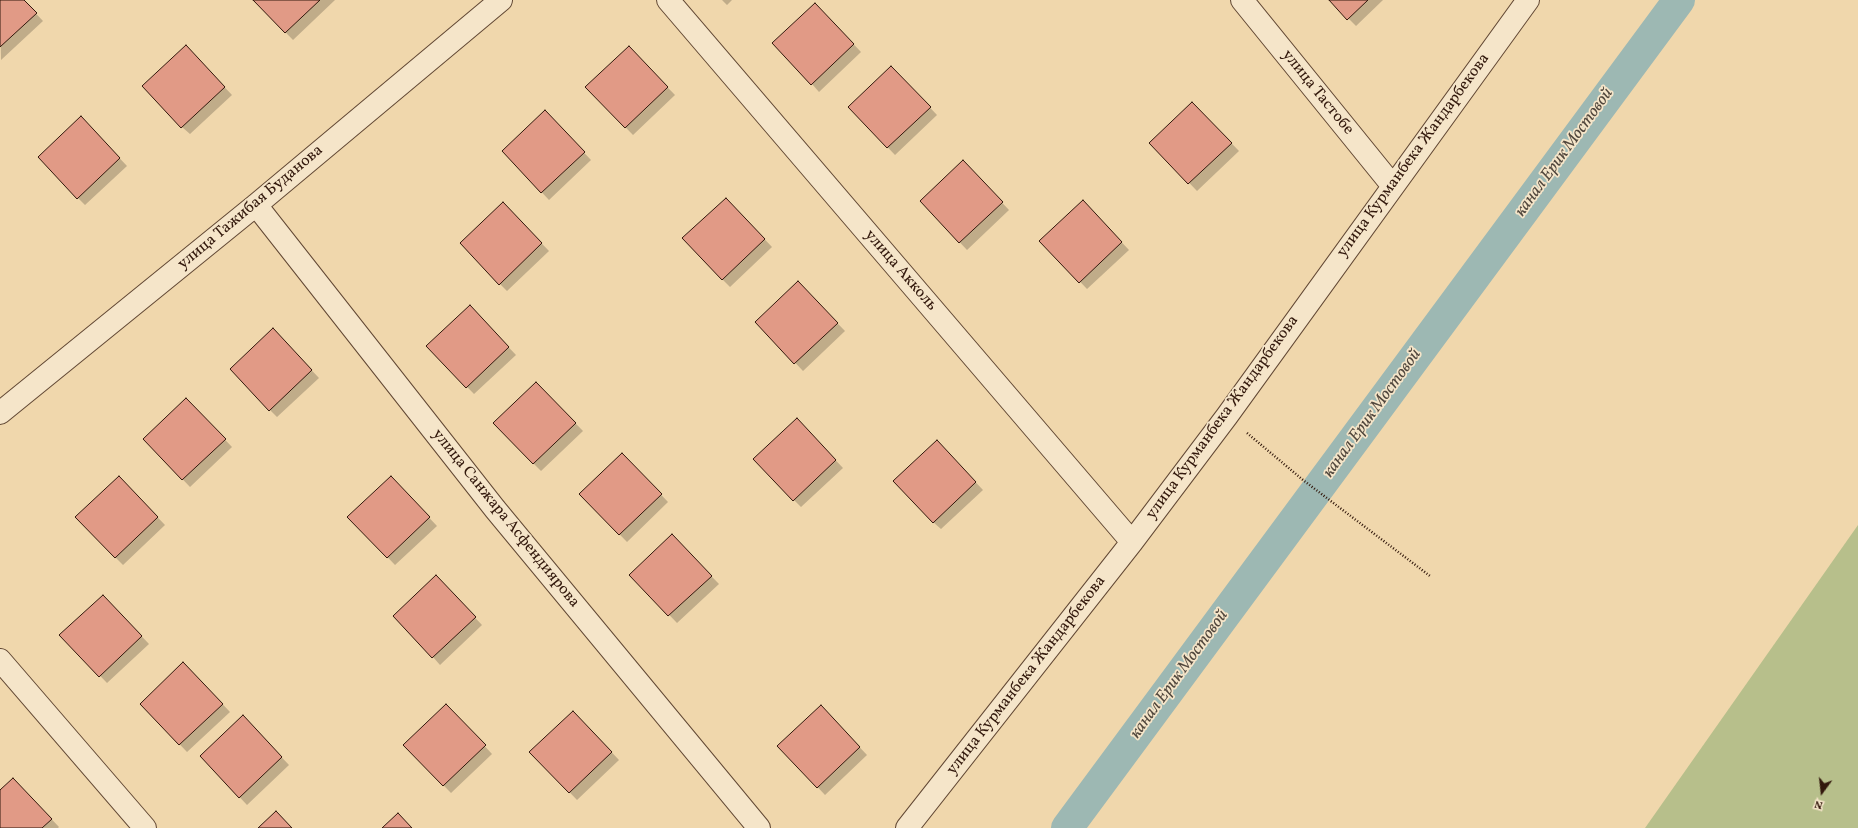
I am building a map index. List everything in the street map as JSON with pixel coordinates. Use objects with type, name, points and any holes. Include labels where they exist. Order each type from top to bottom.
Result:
[{"type":"street","name":"улица Тажибая Буданова","points":[[0,413],[256,205],[501,0]]},
{"type":"street","name":"улица Акколь","points":[[668,0],[1132,542]]},
{"type":"street","name":"улица Тастобе","points":[[1242,0],[1392,185]]},
{"type":"street","name":"улица Курманбека Жандарбекова","points":[[907,828],[1132,542],[1227,416],[1392,185],[1528,0]]},
{"type":"street","name":"улица Санжара Асфендиярова","points":[[256,205],[495,509],[759,828]]},
{"type":"street","points":[[0,660],[145,828]]},
{"type":"path","points":[[1227,416],[1303,480],[1430,576]]},
{"type":"green space","points":[[1858,525],[1858,828],[1645,828]]},
{"type":"building","points":[[0,0],[24,0],[37,13],[0,47]]},
{"type":"building","points":[[253,0],[320,0],[285,33]]},
{"type":"building","points":[[1329,0],[1368,0],[1347,20]]},
{"type":"building","points":[[815,3],[854,44],[811,85],[772,43]]},
{"type":"building","points":[[186,45],[225,87],[181,128],[142,86]]},
{"type":"building","points":[[629,46],[668,87],[625,128],[585,87]]},
{"type":"building","points":[[891,66],[931,107],[887,148],[848,107]]},
{"type":"building","points":[[1192,102],[1232,143],[1188,184],[1149,143]]},
{"type":"building","points":[[545,110],[585,152],[541,193],[502,151]]},
{"type":"building","points":[[81,116],[120,158],[77,199],[38,157]]},
{"type":"building","points":[[963,160],[1003,202],[959,243],[920,201]]},
{"type":"building","points":[[726,198],[765,239],[722,280],[682,238]]},
{"type":"building","points":[[1083,200],[1122,242],[1079,283],[1039,241]]},
{"type":"building","points":[[503,202],[542,243],[499,285],[460,243]]},
{"type":"building","points":[[798,281],[838,323],[794,364],[755,322]]},
{"type":"building","points":[[470,305],[509,347],[466,388],[426,346]]},
{"type":"building","points":[[273,328],[312,370],[269,411],[230,369]]},
{"type":"building","points":[[536,382],[576,423],[533,464],[493,423]]},
{"type":"building","points":[[186,398],[226,439],[182,480],[143,439]]},
{"type":"building","points":[[797,418],[836,460],[793,501],[753,459]]},
{"type":"building","points":[[937,440],[976,482],[933,523],[893,481]]},
{"type":"building","points":[[622,453],[662,494],[619,535],[579,494]]},
{"type":"building","points":[[119,476],[158,517],[115,558],[75,517]]},
{"type":"building","points":[[391,476],[430,517],[387,558],[347,517]]},
{"type":"building","points":[[672,534],[712,576],[668,616],[629,575]]},
{"type":"building","points":[[436,575],[476,617],[432,658],[393,616]]},
{"type":"building","points":[[103,595],[142,636],[99,677],[59,635]]},
{"type":"building","points":[[183,662],[223,704],[179,745],[140,704]]},
{"type":"building","points":[[446,704],[486,745],[443,786],[403,745]]},
{"type":"building","points":[[821,705],[860,747],[817,788],[777,746]]},
{"type":"building","points":[[573,711],[612,752],[569,793],[529,752]]},
{"type":"building","points":[[243,715],[282,757],[239,798],[200,756]]},
{"type":"building","points":[[13,778],[52,819],[42,828],[0,828],[0,790]]},
{"type":"building","points":[[276,811],[292,828],[258,828]]},
{"type":"building","points":[[398,813],[412,828],[382,828]]},
{"type":"waterway","name":"канал Ерик Мостовой","points":[[1067,828],[1679,0]]}]
